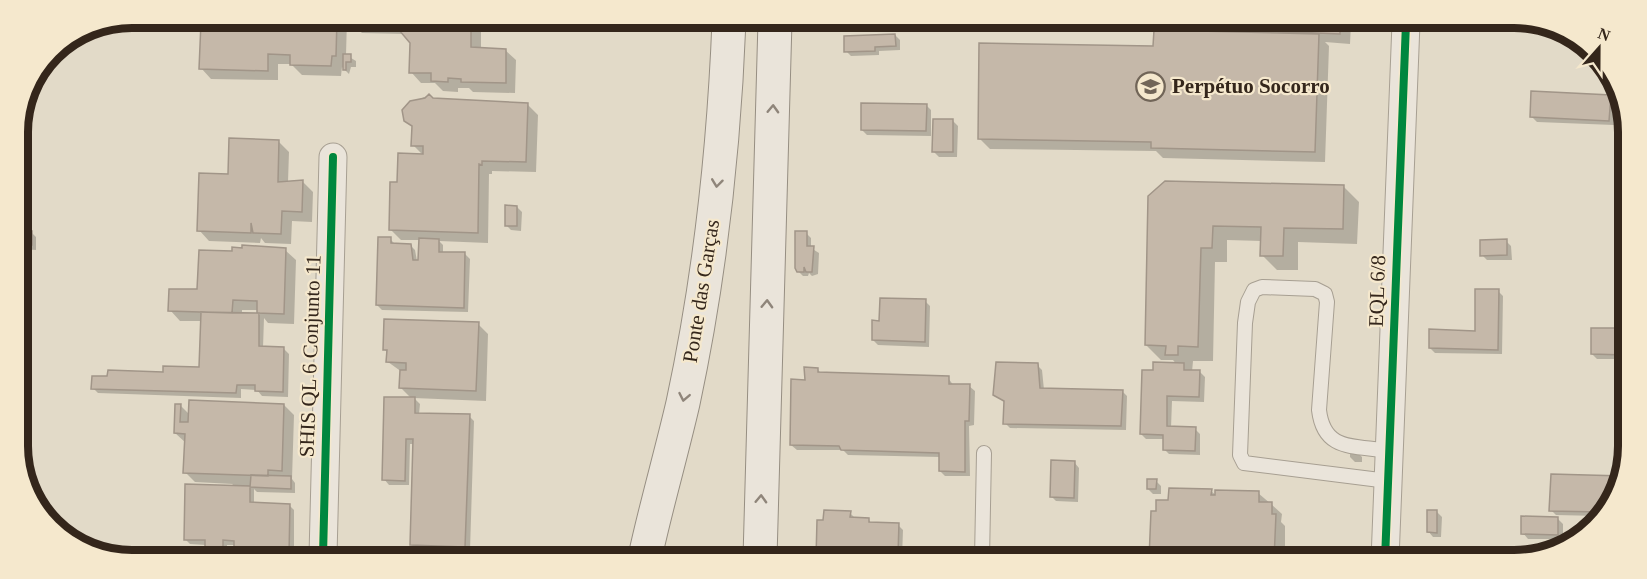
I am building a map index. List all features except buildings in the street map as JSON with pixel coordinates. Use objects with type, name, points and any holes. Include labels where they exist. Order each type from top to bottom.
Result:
[{"type":"main road","name":"Ponte das Garças","points":[[647,550],[683,403],[702,293],[725,125],[729,28]]},
{"type":"main road","points":[[760,550],[775,28]]},
{"type":"street","name":"EQL 6/8","points":[[1385,550],[1406,28]]},
{"type":"street","name":"SHIS QL 6 Conjunto 11","points":[[323,550],[333,157]]},
{"type":"lane","points":[[1388,481],[1244,464],[1240,455],[1245,323],[1248,302],[1254,290],[1262,287],[1315,289],[1326,294],[1319,410],[1321,426],[1328,437],[1341,443],[1389,451]]},
{"type":"lane","points":[[982,550],[984,453]]},
{"type":"cycle path","points":[[1385,550],[1406,28]]},
{"type":"cycle path","points":[[323,550],[333,157]]},
{"type":"place","name":"Perpétuo Socorro","points":[[1151,86]]}]
